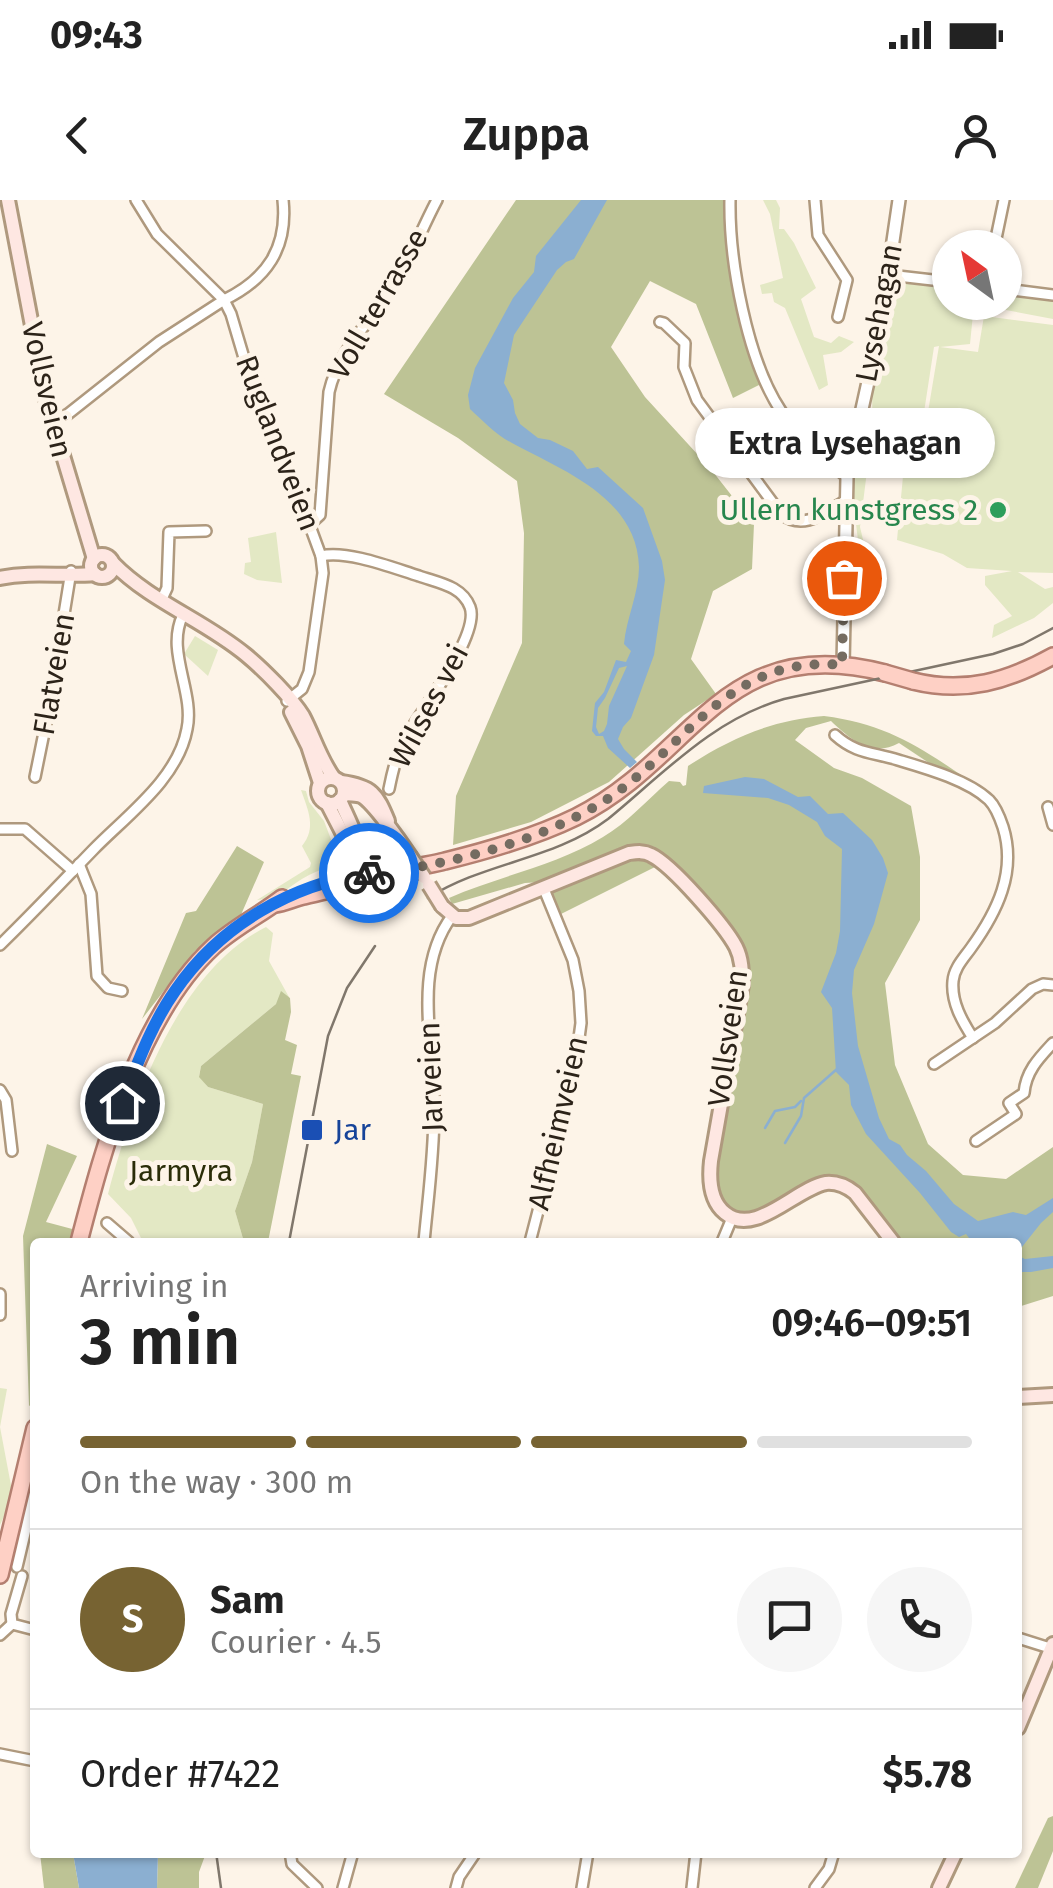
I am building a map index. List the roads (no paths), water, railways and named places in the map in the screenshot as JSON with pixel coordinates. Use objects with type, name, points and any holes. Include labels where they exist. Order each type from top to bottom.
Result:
[{"type":"main road","name":"Vollsveien","points":[[8,200],[51,422],[101,565]]},
{"type":"main road","points":[[0,578],[68,574],[101,565],[248,656],[307,724],[364,860],[359,878]]},
{"type":"main road","points":[[80,1238],[122,1103],[148,1038],[186,975],[243,923],[275,904],[406,863],[478,852],[550,828],[596,806],[628,784],[719,702],[761,678],[802,666],[842,665],[951,687],[1014,676],[1053,656]]},
{"type":"main road","points":[[285,696],[308,746],[320,784],[319,796],[363,786],[370,790],[380,802],[406,863],[426,881],[447,911]]},
{"type":"main road","points":[[320,784],[326,779],[338,791]]},
{"type":"main road","name":"Vollsveien","points":[[447,911],[470,918],[634,852],[655,857],[722,926],[741,958],[742,984],[710,1170],[714,1198],[732,1218]]},
{"type":"main road","points":[[732,1218],[755,1218],[816,1186],[838,1184],[854,1192],[890,1238]]},
{"type":"main road","points":[[1022,1397],[1053,1395]]},
{"type":"main road","points":[[0,1575],[30,1449]]},
{"type":"main road","points":[[1022,1718],[1052,1647]]},
{"type":"main road","points":[[939,1888],[953,1858]]},
{"type":"street","points":[[136,200],[156,234],[224,300]]},
{"type":"street","points":[[51,422],[68,414],[159,342],[258,277],[277,253],[282,238],[283,200]]},
{"type":"street","name":"Voll terrasse","points":[[309,524],[320,514],[329,392],[334,374],[342,356],[390,290],[437,200]]},
{"type":"street","points":[[730,200],[739,292],[766,385],[801,437],[847,477]]},
{"type":"street","points":[[815,200],[818,235],[847,280],[838,317]]},
{"type":"street","name":"Lysehagan","points":[[842,665],[847,477],[881,323],[899,200]]},
{"type":"street","points":[[998,230],[1004,200]]},
{"type":"street","points":[[889,275],[932,280]]},
{"type":"street","points":[[1022,291],[1053,295]]},
{"type":"street","name":"Ruglandveien","points":[[224,300],[232,314],[258,399],[321,556],[323,573],[309,672],[302,689],[285,696]]},
{"type":"street","points":[[660,322],[685,343],[684,367],[698,400],[781,514],[788,520],[808,521],[845,501]]},
{"type":"street","points":[[159,600],[168,588],[170,532],[206,532]]},
{"type":"street","name":"Wilses vei","points":[[321,556],[340,554],[456,589],[470,607],[469,630],[448,673],[402,744],[389,789]]},
{"type":"street","name":"Flatveien","points":[[35,777],[68,574]]},
{"type":"street","points":[[0,945],[160,782],[183,744],[189,715],[178,654],[178,626],[187,617]]},
{"type":"street","points":[[835,735],[859,752],[895,759],[960,781],[988,799],[1000,819],[1007,848],[1003,892],[988,925],[953,978],[956,1007],[972,1038]]},
{"type":"street","points":[[1048,807],[1053,826]]},
{"type":"street","points":[[0,829],[24,829],[76,867],[91,894],[97,976],[108,988],[122,991]]},
{"type":"street","name":"Alfheimveien","points":[[531,1238],[575,1068],[581,1023],[573,960],[544,889]]},
{"type":"street","name":"Jarveien","points":[[424,1238],[434,1130],[427,993],[429,968],[447,911]]},
{"type":"street","points":[[934,1064],[995,1023],[1032,989],[1053,985]]},
{"type":"street","points":[[976,1141],[1016,1114],[1010,1104],[1024,1093],[1031,1069],[1053,1043]]},
{"type":"street","points":[[0,1090],[6,1100],[12,1151]]},
{"type":"street","points":[[724,1238],[732,1218]]},
{"type":"street","points":[[107,1223],[124,1238]]},
{"type":"street","points":[[0,1294],[0,1316]]},
{"type":"street","points":[[0,1635],[12,1624],[30,1516]]},
{"type":"street","points":[[12,1624],[30,1629]]},
{"type":"street","points":[[1022,1639],[1052,1647]]},
{"type":"street","points":[[0,1754],[30,1760]]},
{"type":"street","points":[[291,1858],[292,1864],[317,1888]]},
{"type":"street","points":[[343,1888],[351,1858]]},
{"type":"street","points":[[456,1888],[472,1858]]},
{"type":"street","points":[[582,1888],[587,1858]]},
{"type":"street","points":[[692,1888],[695,1858]]},
{"type":"street","points":[[815,1888],[830,1869],[833,1858]]},
{"type":"water","points":[[581,200],[607,200],[574,259],[557,270],[514,335],[504,383],[520,424],[538,438],[573,451],[587,469],[598,467],[643,508],[662,561],[665,580],[654,655],[631,718],[618,739],[637,762],[630,768],[608,748],[603,736],[592,731],[595,703],[604,692],[616,660],[626,662],[631,651],[624,644],[639,567],[626,522],[612,505],[575,476],[506,440],[470,409],[468,395],[475,368],[513,298],[534,272],[536,256]],"holes":[[[627,666],[609,706],[607,724],[599,734],[598,708],[619,668]]]},
{"type":"water","points":[[745,777],[764,779],[798,797],[810,796],[828,814],[843,813],[872,840],[888,873],[874,924],[854,970],[852,993],[858,1046],[879,1118],[889,1139],[926,1171],[954,1204],[978,1221],[1013,1212],[1026,1215],[1053,1198],[1053,1212],[1022,1247],[1022,1238],[969,1238],[951,1232],[866,1134],[851,1105],[849,1085],[836,1072],[832,1008],[821,992],[840,931],[842,849],[825,836],[817,822],[789,805],[768,798],[703,793],[704,786]]},
{"type":"water","points":[[1053,1256],[1053,1268],[1022,1272],[1022,1258]]},
{"type":"water","points":[[74,1858],[158,1858],[157,1888],[79,1888]]},
{"type":"waterway","points":[[785,1143],[801,1116],[804,1098],[837,1069]]},
{"type":"waterway","points":[[765,1128],[775,1111],[795,1107],[801,1101]]},
{"type":"railway","points":[[428,898],[472,876],[587,833],[712,734],[758,708],[993,654],[1053,628]]},
{"type":"railway","points":[[290,1238],[328,1036],[347,988],[375,946]]},
{"type":"railway","points":[[217,1858],[221,1888]]},
{"type":"place","name":"Ullern kunstgress 2","points":[[998,510]]},
{"type":"place","name":"Extra Lysehagan","points":[[844,578]]},
{"type":"place","name":"Jar","points":[[312,1130]]},
{"type":"park label","name":"Jarmyra","points":[[181,1171]]}]
